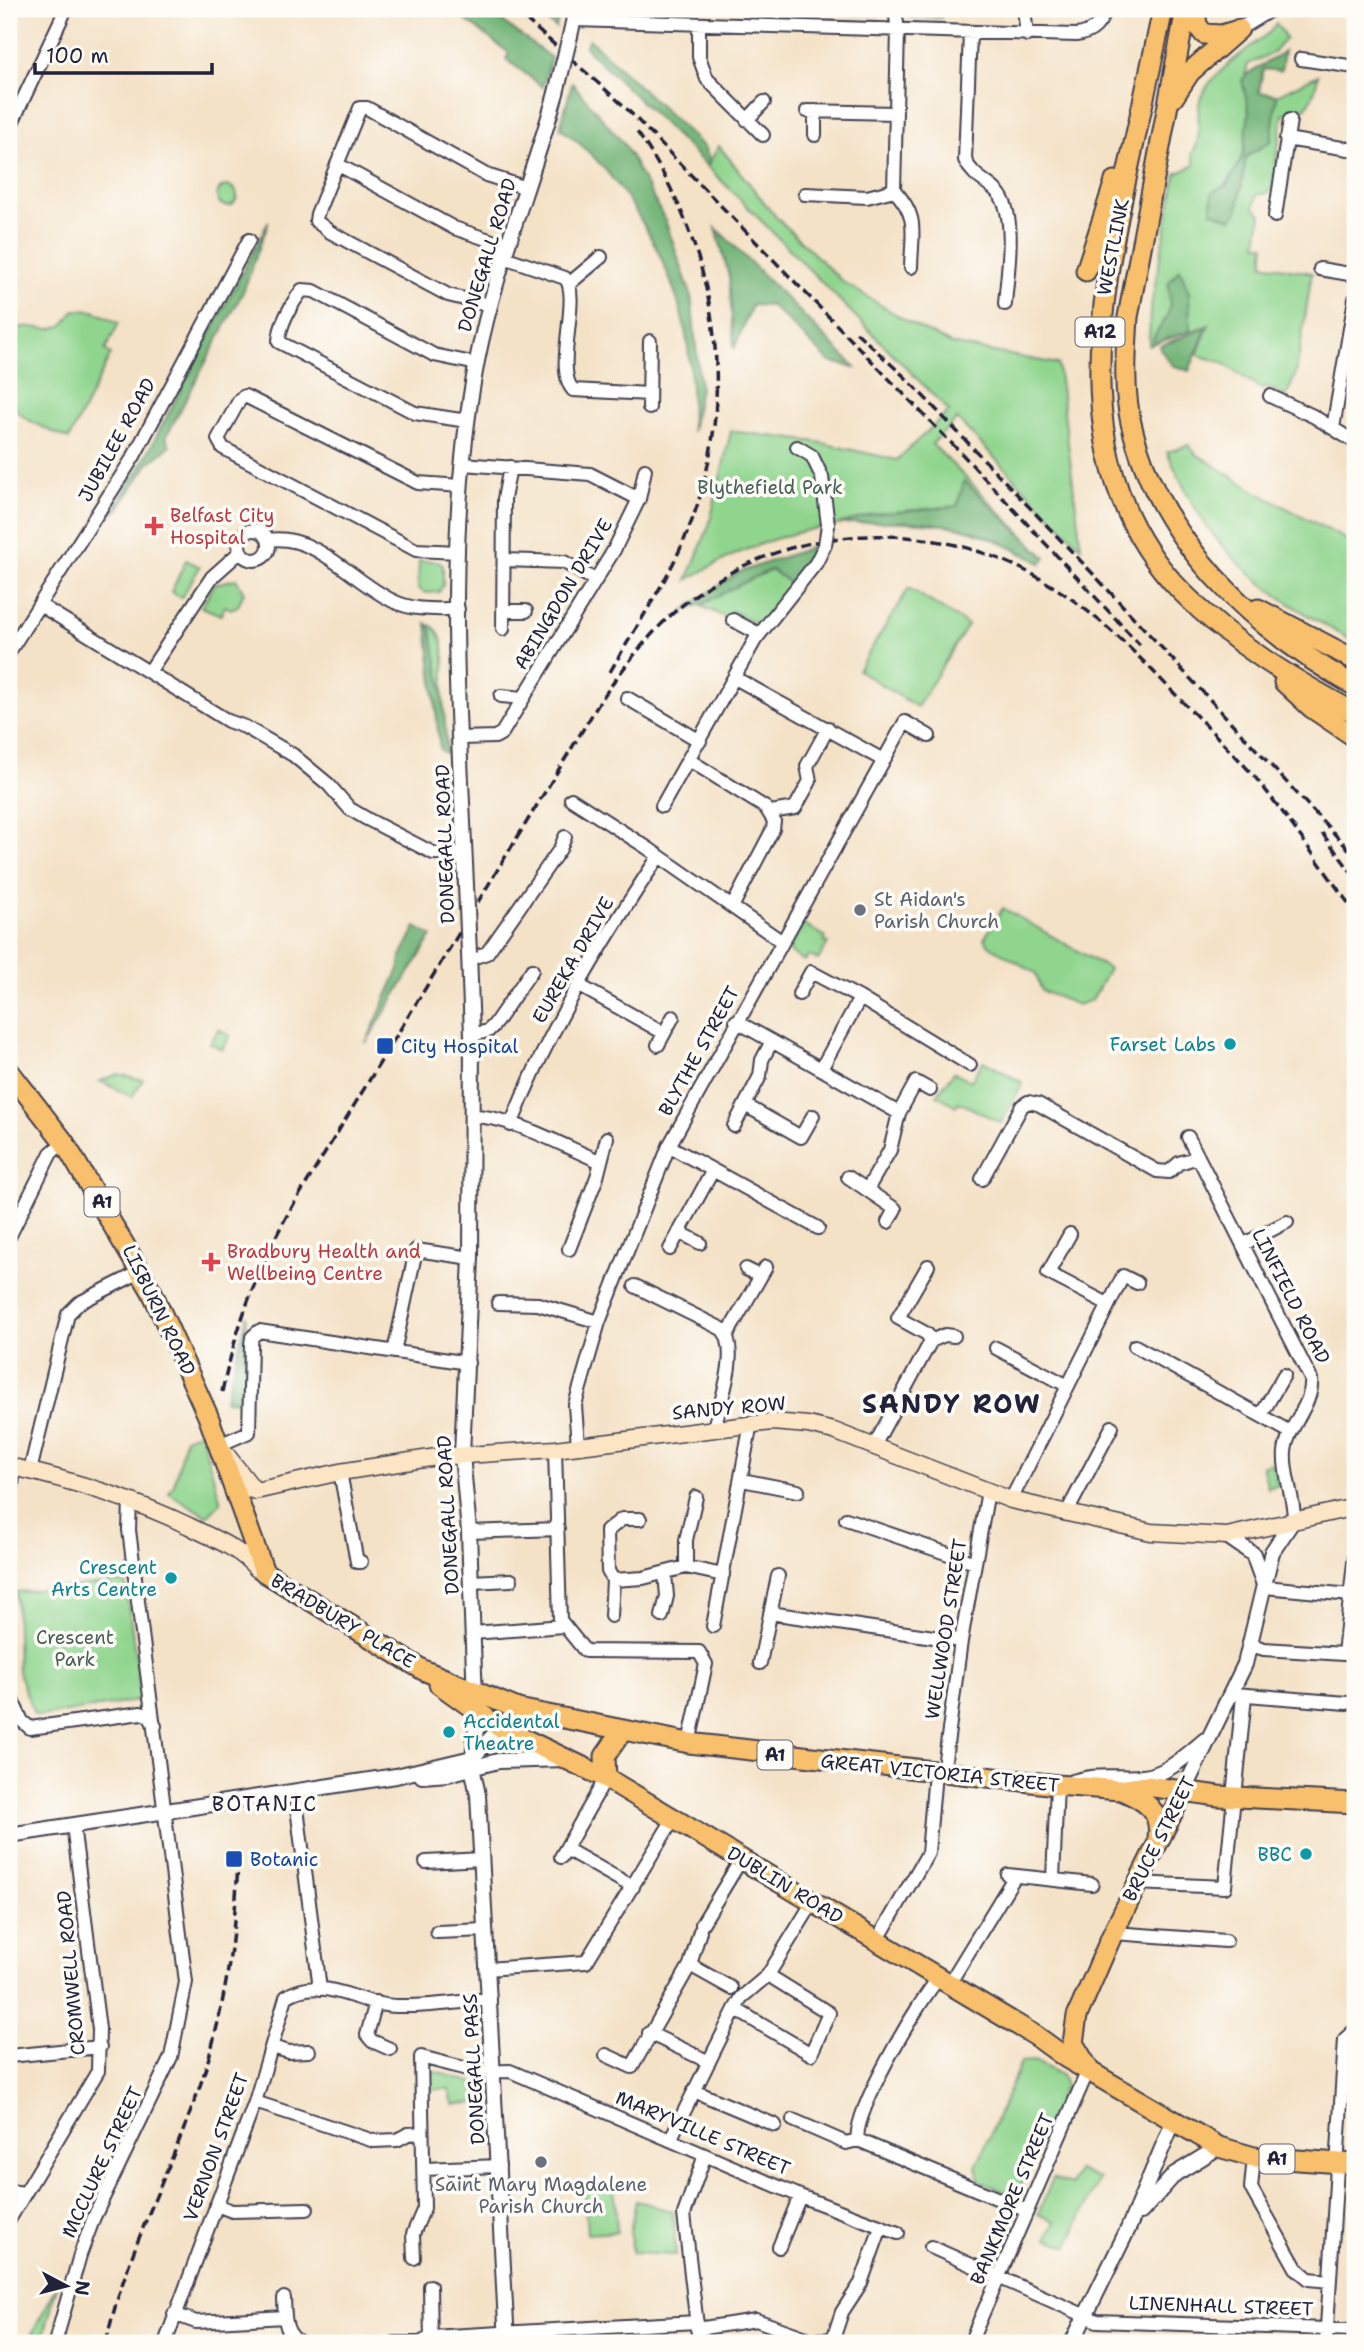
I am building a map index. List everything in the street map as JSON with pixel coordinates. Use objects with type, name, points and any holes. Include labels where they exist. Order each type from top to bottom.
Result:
[{"type":"main road","name":"WESTLINK","points":[[1163,9],[1107,267],[1101,317],[1100,402],[1113,470],[1139,533],[1158,563],[1181,591],[1256,656],[1355,713]]},
{"type":"main road","name":"WESTLINK","points":[[1186,9],[1164,114],[1128,317],[1126,361],[1130,420],[1152,483],[1179,533],[1204,567],[1284,641],[1355,686]]},
{"type":"main road","points":[[1195,9],[1197,25],[1204,34],[1222,35],[1239,29]]},
{"type":"main road","points":[[1164,114],[1190,72],[1239,29]]},
{"type":"main road","points":[[1086,271],[1116,179],[1130,161]]},
{"type":"main road","points":[[1232,595],[1355,660]]},
{"type":"main road","points":[[1256,656],[1312,708],[1355,737]]},
{"type":"main road","name":"LISBURN ROAD","points":[[9,1071],[64,1142],[142,1271],[178,1343],[220,1446],[245,1490],[261,1570]]},
{"type":"main road","name":"SANDY ROW","points":[[245,1490],[340,1472],[462,1454],[555,1450],[751,1423],[808,1425],[874,1446],[1012,1500],[1151,1532],[1227,1536],[1355,1507]]},
{"type":"main road","points":[[17,1468],[130,1500],[194,1529],[208,1543],[245,1565],[261,1570]]},
{"type":"main road","name":"BRADBURY PLACE","points":[[261,1570],[475,1702]]},
{"type":"main road","name":"GREAT VICTORIA STREET","points":[[475,1702],[508,1718],[623,1730],[689,1743],[939,1774],[1060,1786],[1120,1790],[1147,1786],[1234,1797],[1355,1802]]},
{"type":"main road","name":"DUBLIN ROAD","points":[[508,1718],[569,1760],[606,1777],[1036,2036],[1065,2057],[1089,2068]]},
{"type":"main road","points":[[606,1777],[604,1762],[607,1751],[623,1730]]},
{"type":"main road","name":"GREAT VICTORIA STREET","points":[[1120,1790],[1137,1796],[1151,1807],[1158,1819],[1158,1837]]},
{"type":"main road","name":"BRUCE STREET","points":[[1089,2068],[1073,2043],[1077,2016],[1136,1882],[1182,1792]]},
{"type":"main road","points":[[1036,2036],[1059,2034],[1077,2016]]},
{"type":"main road","name":"A1","points":[[1089,2068],[1219,2147],[1254,2157],[1346,2163]]},
{"type":"street","points":[[9,129],[66,9]]},
{"type":"street","points":[[895,9],[898,31],[894,190],[907,203],[912,214],[911,267]]},
{"type":"street","points":[[1024,9],[1027,35]]},
{"type":"street","points":[[575,14],[699,25],[1027,35],[1089,33],[1107,9]]},
{"type":"street","points":[[1239,29],[1272,9]]},
{"type":"street","name":"DONEGALL ROAD","points":[[472,1763],[475,1702],[473,1633],[469,1532],[462,1454],[471,1258],[472,1035],[460,738],[458,552],[461,486],[467,421],[489,305],[556,93],[575,14]]},
{"type":"street","points":[[699,25],[702,71],[762,135]]},
{"type":"street","points":[[970,33],[965,160],[972,174],[999,193],[1009,216],[1005,304]]},
{"type":"street","points":[[1301,59],[1355,67]]},
{"type":"street","points":[[747,120],[764,103]]},
{"type":"street","points":[[489,305],[448,295],[319,225],[317,214],[360,108],[367,108],[486,174],[527,188]]},
{"type":"street","points":[[815,135],[811,111],[895,113]]},
{"type":"street","points":[[1262,203],[1276,211],[1290,120]]},
{"type":"street","points":[[1286,139],[1355,150]]},
{"type":"street","points":[[337,164],[454,228],[565,278],[570,283],[568,385],[580,393],[649,394]]},
{"type":"street","points":[[805,194],[867,197],[894,190]]},
{"type":"street","name":"JUBILEE ROAD","points":[[9,652],[134,456],[249,240]]},
{"type":"street","points":[[570,283],[601,257]]},
{"type":"street","points":[[1320,268],[1355,275]]},
{"type":"street","points":[[467,421],[415,413],[279,342],[279,334],[302,290],[314,291],[434,355],[477,364]]},
{"type":"street","points":[[1333,428],[1355,299]]},
{"type":"street","points":[[649,408],[650,341]]},
{"type":"street","points":[[1270,396],[1355,442]]},
{"type":"street","points":[[458,552],[416,550],[223,448],[218,439],[240,399],[250,397],[418,483],[461,486]]},
{"type":"street","points":[[662,806],[759,634],[816,563],[825,545],[828,525],[822,477],[812,456],[797,447]]},
{"type":"street","points":[[463,464],[596,475],[639,499]]},
{"type":"street","points":[[503,629],[503,611],[497,588],[504,560],[497,527],[510,467]]},
{"type":"street","name":"ABINGDON DRIVE","points":[[460,738],[498,736],[614,550],[639,499],[645,470]]},
{"type":"street","points":[[149,672],[212,577],[240,552],[241,537],[249,530],[259,530],[269,540],[298,541],[396,603],[418,608],[458,609]]},
{"type":"street","points":[[240,552],[248,559],[258,560],[267,555],[269,540]]},
{"type":"street","points":[[504,560],[565,562],[595,580]]},
{"type":"street","points":[[40,605],[293,755],[323,780],[350,809],[433,853],[465,859]]},
{"type":"street","points":[[503,611],[526,611]]},
{"type":"street","points":[[733,620],[759,634]]},
{"type":"street","points":[[735,678],[883,760]]},
{"type":"street","name":"ABINGDON DRIVE","points":[[501,696],[523,698]]},
{"type":"street","points":[[627,698],[700,741]]},
{"type":"street","name":"BLYTHE STREET","points":[[578,1446],[575,1405],[599,1322],[669,1146],[736,1021],[905,722],[929,736]]},
{"type":"street","points":[[689,760],[771,812],[796,807],[810,781],[807,766],[828,728]]},
{"type":"street","points":[[571,799],[781,941]]},
{"type":"street","points":[[732,907],[773,830],[771,812]]},
{"type":"street","points":[[469,956],[487,953],[560,849],[565,836]]},
{"type":"street","name":"EUREKA DRIVE","points":[[511,1125],[543,1052],[659,856]]},
{"type":"street","points":[[472,1035],[488,1031],[494,1025],[532,970]]},
{"type":"street","points":[[799,994],[811,972],[860,998],[970,1065]]},
{"type":"street","points":[[580,986],[664,1033]]},
{"type":"street","points":[[821,1069],[860,998]]},
{"type":"street","points":[[657,1045],[673,1017]]},
{"type":"street","points":[[736,1021],[899,1113]]},
{"type":"street","points":[[734,1126],[772,1041]]},
{"type":"street","points":[[868,1188],[890,1150],[899,1113],[916,1082],[930,1090]]},
{"type":"street","points":[[982,1179],[1000,1133],[1024,1103],[1031,1101],[1157,1171],[1169,1172],[1179,1163],[1198,1157]]},
{"type":"street","points":[[745,1105],[801,1137],[813,1116]]},
{"type":"street","points":[[472,1116],[489,1117],[599,1161]]},
{"type":"street","name":"LINFIELD ROAD","points":[[1188,1137],[1311,1379],[1310,1392],[1290,1432],[1285,1452],[1294,1519]]},
{"type":"street","points":[[569,1249],[597,1177],[607,1138]]},
{"type":"street","points":[[9,1237],[51,1153],[64,1142]]},
{"type":"street","points":[[669,1146],[818,1228]]},
{"type":"street","points":[[670,1249],[713,1170]]},
{"type":"street","points":[[849,1177],[895,1209],[888,1222]]},
{"type":"street","points":[[790,1229],[798,1217]]},
{"type":"street","points":[[1244,1244],[1287,1222]]},
{"type":"street","points":[[679,1232],[700,1243]]},
{"type":"street","points":[[1070,1234],[1048,1273],[1108,1304]]},
{"type":"street","points":[[394,1352],[416,1250],[471,1258]]},
{"type":"street","points":[[928,1266],[898,1318],[927,1334],[931,1341]]},
{"type":"street","points":[[727,1335],[763,1272],[746,1269]]},
{"type":"street","points":[[9,1512],[17,1468],[68,1314],[79,1303],[142,1271]]},
{"type":"street","points":[[1012,1500],[1123,1276],[1137,1283]]},
{"type":"street","points":[[635,1286],[722,1329],[727,1335],[732,1350],[714,1428]]},
{"type":"street","points":[[498,1303],[538,1304],[599,1322]]},
{"type":"street","points":[[220,1446],[249,1432],[251,1344],[255,1334],[265,1332],[468,1363]]},
{"type":"street","points":[[874,1446],[931,1341],[945,1335],[954,1336]]},
{"type":"street","points":[[1135,1346],[1290,1432]]},
{"type":"street","points":[[996,1348],[1068,1386]]},
{"type":"street","points":[[1261,1415],[1284,1375]]},
{"type":"street","points":[[713,1626],[751,1423]]},
{"type":"street","points":[[1066,1514],[1112,1427]]},
{"type":"street","points":[[555,1450],[562,1626],[585,1651],[699,1652],[706,1664],[689,1743]]},
{"type":"street","points":[[340,1472],[356,1562],[361,1562]]},
{"type":"street","points":[[742,1480],[798,1491]]},
{"type":"street","name":"WELLWOOD STREET","points":[[877,1941],[928,1853],[961,1640],[988,1491]]},
{"type":"street","points":[[686,1567],[687,1540],[696,1497]]},
{"type":"street","name":"MCCLURE STREET","points":[[55,2343],[80,2255],[110,2183],[138,2132],[171,2057],[184,1998],[186,1967],[129,1530],[130,1500]]},
{"type":"street","points":[[678,1515],[691,1518]]},
{"type":"street","points":[[611,1616],[613,1580],[608,1570],[607,1531],[622,1519],[640,1519]]},
{"type":"street","points":[[846,1519],[975,1563]]},
{"type":"street","name":"BRUCE STREET","points":[[1182,1792],[1206,1738],[1245,1664],[1272,1552],[1294,1519]]},
{"type":"street","points":[[469,1532],[558,1529]]},
{"type":"street","points":[[1227,1536],[1247,1548],[1258,1561],[1265,1587],[1351,1595]]},
{"type":"street","points":[[1251,1645],[1264,1649],[1345,1654],[1355,1553]]},
{"type":"street","points":[[613,1580],[665,1574],[686,1567],[723,1575]]},
{"type":"street","points":[[662,1616],[667,1596],[665,1574]]},
{"type":"street","points":[[760,1662],[778,1576]]},
{"type":"street","points":[[471,1582],[511,1580]]},
{"type":"street","points":[[770,1613],[961,1640]]},
{"type":"street","points":[[473,1633],[562,1626]]},
{"type":"street","points":[[1229,1693],[1347,1703]]},
{"type":"street","points":[[9,1694],[22,1721],[30,1728],[141,1713],[149,1716],[155,1726]]},
{"type":"street","points":[[1136,1882],[1226,1887],[1244,1696]]},
{"type":"street","points":[[141,1713],[150,1700]]},
{"type":"street","points":[[472,1763],[508,1718]]},
{"type":"street","points":[[1053,1879],[1060,1786],[1089,1775],[1146,1777],[1182,1760],[1206,1738]]},
{"type":"street","points":[[9,1835],[397,1776],[448,1774],[472,1763],[569,1760]]},
{"type":"street","points":[[478,1793],[498,1761]]},
{"type":"street","name":"DONEGALL PASS","points":[[472,1763],[478,1793],[507,2338]]},
{"type":"street","points":[[606,1777],[564,1853],[633,1887]]},
{"type":"street","points":[[295,1792],[320,1989],[335,1989],[397,2006],[490,1999]]},
{"type":"street","points":[[487,1969],[586,1962],[674,1818]]},
{"type":"street","name":"CROMWELL ROAD","points":[[9,2220],[98,2071],[100,2047],[73,1825]]},
{"type":"street","points":[[606,2055],[632,2067],[690,1965],[701,1927],[742,1858]]},
{"type":"street","points":[[426,1862],[482,1859]]},
{"type":"street","points":[[858,2140],[856,2134],[862,2113],[877,2080],[922,2001],[944,1981],[1011,1876],[1092,1884]]},
{"type":"street","points":[[670,2140],[742,1997],[768,1975],[813,1902]]},
{"type":"street","points":[[437,1932],[486,1930]]},
{"type":"street","points":[[1113,1933],[1226,1941]]},
{"type":"street","points":[[690,1965],[731,1988]]},
{"type":"street","points":[[735,2009],[811,2054],[829,2013],[768,1975]]},
{"type":"street","name":"VERNON STREET","points":[[165,2343],[255,2102],[286,1997],[320,1989]]},
{"type":"street","points":[[376,2002],[367,2035],[372,2041],[390,2049]]},
{"type":"street","points":[[1326,2343],[1330,2281],[1346,2163],[1345,2039],[1353,2031]]},
{"type":"street","points":[[649,2033],[709,2062]]},
{"type":"street","points":[[9,2056],[100,2047]]},
{"type":"street","points":[[272,2047],[289,2052],[309,2051]]},
{"type":"street","name":"MARYVILLE STREET","points":[[422,2133],[421,2057],[479,2071],[510,2071],[800,2196],[898,2233]]},
{"type":"street","name":"BANKMORE STREET","points":[[970,2343],[1025,2219],[1025,2210],[1089,2068]]},
{"type":"street","points":[[695,2091],[775,2125]]},
{"type":"street","points":[[255,2102],[374,2141],[397,2140],[408,2134],[422,2133],[424,2208],[413,2234],[414,2258]]},
{"type":"street","points":[[793,2120],[846,2143],[858,2140],[1025,2210]]},
{"type":"street","points":[[1072,2343],[1128,2229],[1174,2120]]},
{"type":"street","points":[[1128,2229],[1154,2194],[1175,2174],[1219,2147]]},
{"type":"street","points":[[699,2343],[684,2214],[705,2155]]},
{"type":"street","points":[[1254,2157],[1251,2188],[1296,2269],[1309,2279],[1330,2281]]},
{"type":"street","points":[[424,2169],[499,2166]]},
{"type":"street","points":[[9,2191],[25,2193]]},
{"type":"street","points":[[779,2247],[800,2196]]},
{"type":"street","points":[[216,2205],[232,2211],[307,2209]]},
{"type":"street","points":[[395,2343],[697,2326],[756,2320],[811,2340],[836,2341],[842,2312],[861,2283],[881,2227]]},
{"type":"street","points":[[931,2247],[1000,2276],[1085,2317]]},
{"type":"street","points":[[429,2286],[431,2340]]},
{"type":"street","points":[[285,2298],[285,2317],[291,2339],[301,2343]]},
{"type":"street","points":[[174,2314],[196,2322],[285,2317]]},
{"type":"street","name":"LINENHALL STREET","points":[[1085,2317],[1097,2321],[1355,2330]]},
{"type":"green space","points":[[451,9],[486,9],[551,58],[543,87],[506,59],[509,53]]},
{"type":"green space","points":[[532,9],[560,9],[556,28]]},
{"type":"green space","points":[[841,9],[879,9],[879,15],[841,15]]},
{"type":"green space","points":[[908,9],[937,10],[941,18],[910,18]]},
{"type":"green space","points":[[1276,23],[1286,38],[1273,53],[1248,64],[1244,85],[1249,112],[1248,137],[1240,161],[1211,202],[1211,210],[1231,219],[1237,213],[1246,157],[1271,141],[1277,95],[1318,75],[1309,103],[1299,112],[1283,114],[1272,189],[1265,194],[1257,194],[1254,207],[1261,214],[1257,244],[1265,245],[1263,264],[1312,273],[1296,374],[1286,397],[1266,386],[1263,390],[1221,362],[1197,355],[1209,325],[1149,345],[1150,311],[1176,174],[1195,165],[1192,153],[1198,141],[1200,100],[1211,81],[1271,31]]},
{"type":"green space","points":[[589,39],[704,147],[710,161],[707,166],[585,47]]},
{"type":"green space","points":[[1284,51],[1281,71],[1263,69],[1259,92],[1277,95],[1271,141],[1246,157],[1237,213],[1231,219],[1211,211],[1212,192],[1227,185],[1243,156],[1249,112],[1242,80]]},
{"type":"green space","points":[[572,83],[624,144],[665,220],[691,295],[700,387],[692,432],[689,356],[675,293],[646,229],[628,199],[607,172],[560,128]]},
{"type":"green space","name":"Blythefield Park","points":[[719,146],[776,217],[843,282],[910,323],[951,344],[1058,364],[1081,547],[957,419],[932,444],[1046,558],[1041,563],[993,539],[956,527],[927,523],[875,522],[791,534],[738,553],[687,580],[709,526],[731,431],[817,442],[897,460],[949,411],[707,166]]},
{"type":"green space","points":[[227,186],[234,189],[237,196],[234,203],[227,206],[220,203],[217,196],[220,189]]},
{"type":"green space","points":[[269,221],[243,292],[166,437],[170,446],[148,464],[118,509],[107,519],[143,462]]},
{"type":"green space","points":[[716,228],[855,367],[830,362],[772,306],[752,305],[734,349],[729,276]]},
{"type":"green space","points":[[1180,269],[1189,293],[1190,331],[1152,344],[1169,310],[1168,283]]},
{"type":"green space","points":[[75,310],[94,311],[119,323],[105,350],[111,354],[69,439],[31,421],[13,405],[9,381],[9,338],[13,331],[19,328],[57,328],[64,324]]},
{"type":"green space","points":[[1207,327],[1189,371],[1172,365],[1160,349],[1160,346]]},
{"type":"green space","points":[[1189,445],[1195,453],[1258,493],[1355,544],[1355,642],[1268,588],[1231,555],[1214,535],[1190,499],[1167,452]]},
{"type":"green space","points":[[964,481],[1046,558],[1041,563],[992,538],[956,527],[897,521],[839,524],[873,514],[957,506]]},
{"type":"green space","points":[[818,545],[791,584],[771,570],[681,612],[737,573]]},
{"type":"green space","points":[[186,560],[200,567],[181,598],[171,592]]},
{"type":"green space","points":[[419,561],[436,561],[443,565],[443,585],[439,592],[426,593],[418,589]]},
{"type":"green space","points":[[772,570],[791,584],[760,622],[755,623],[732,611],[727,618],[701,606],[734,585]]},
{"type":"green space","points":[[236,579],[244,592],[238,606],[231,609],[225,606],[221,615],[201,607],[215,584]]},
{"type":"green space","points":[[909,588],[968,625],[917,707],[858,670]]},
{"type":"green space","points":[[427,624],[435,628],[443,644],[443,696],[431,629]]},
{"type":"green space","points":[[427,624],[431,629],[443,696],[447,754],[440,750]]},
{"type":"green space","points":[[1003,908],[1109,969],[1092,1000],[1078,1005],[1042,991],[1035,973],[990,946],[984,939]]},
{"type":"green space","points":[[803,924],[826,937],[824,941],[828,943],[818,960],[808,955],[805,961],[789,949]]},
{"type":"green space","points":[[416,927],[432,936],[366,1043],[400,967],[401,956]]},
{"type":"green space","points":[[219,1029],[230,1036],[222,1050],[210,1043]]},
{"type":"green space","points":[[983,1061],[1023,1083],[1001,1123],[959,1102],[956,1106],[937,1095],[954,1072],[971,1081]]},
{"type":"green space","points":[[118,1074],[143,1080],[132,1097],[100,1081]]},
{"type":"green space","points":[[247,1315],[244,1401],[225,1400]]},
{"type":"green space","points":[[200,1432],[221,1502],[207,1516],[169,1493],[174,1485],[185,1438]]},
{"type":"green space","points":[[1271,1463],[1278,1485],[1268,1488],[1262,1466]]},
{"type":"green space","name":"Crescent Park","points":[[125,1582],[141,1694],[137,1701],[41,1716],[34,1714],[18,1672],[16,1592]]},
{"type":"green space","points":[[1034,2061],[1061,2075],[1065,2085],[1019,2189],[1007,2192],[980,2182],[976,2167],[1021,2062]]},
{"type":"green space","points":[[429,2070],[478,2084],[479,2103],[453,2104],[449,2089],[430,2089]]},
{"type":"green space","points":[[1078,2170],[1099,2179],[1067,2247],[1047,2238],[1055,2221],[1038,2214],[1053,2178],[1071,2185]]},
{"type":"green space","points":[[614,2184],[617,2232],[587,2234],[584,2186]]},
{"type":"green space","points":[[636,2200],[673,2212],[676,2255],[633,2253],[630,2232]]},
{"type":"green space","points":[[57,2286],[42,2343],[27,2343]]},
{"type":"railway","points":[[514,9],[624,106],[962,454],[1140,645]]},
{"type":"railway","points":[[610,672],[659,589],[685,538],[703,487],[713,434],[716,381],[713,327],[703,274],[686,223],[664,175],[635,129]]},
{"type":"railway","points":[[856,332],[907,379],[1097,578],[1355,856]]},
{"type":"railway","points":[[222,1392],[249,1299],[289,1212],[601,700],[643,645],[671,615],[714,582],[761,558],[811,543],[863,536],[915,538],[967,548],[1016,566],[1063,593],[1093,615],[1135,653],[1244,765],[1280,809],[1355,912]]},
{"type":"railway","points":[[1322,833],[1355,877]]},
{"type":"railway","points":[[106,2343],[125,2275],[191,2110],[211,2050],[228,1967],[238,1855]]},
{"type":"place","name":"Belfast City Hospital","points":[[154,526]]},
{"type":"place","name":"St Aidan's Parish Church","points":[[860,910]]},
{"type":"place","name":"Farset Labs","points":[[1230,1044]]},
{"type":"place","name":"City Hospital","points":[[385,1046]]},
{"type":"place","name":"Bradbury Health and Wellbeing Centre","points":[[211,1262]]},
{"type":"place","name":"Crescent Arts Centre","points":[[171,1578]]},
{"type":"place","name":"Accidental Theatre","points":[[449,1732]]},
{"type":"place","name":"BBC","points":[[1306,1854]]},
{"type":"place","name":"Botanic","points":[[234,1859]]},
{"type":"place","name":"Saint Mary Magdalene Parish Church","points":[[541,2162]]},
{"type":"district","name":"SANDY ROW","points":[[952,1403]]},
{"type":"district","name":"BOTANIC","points":[[265,1804]]}]
